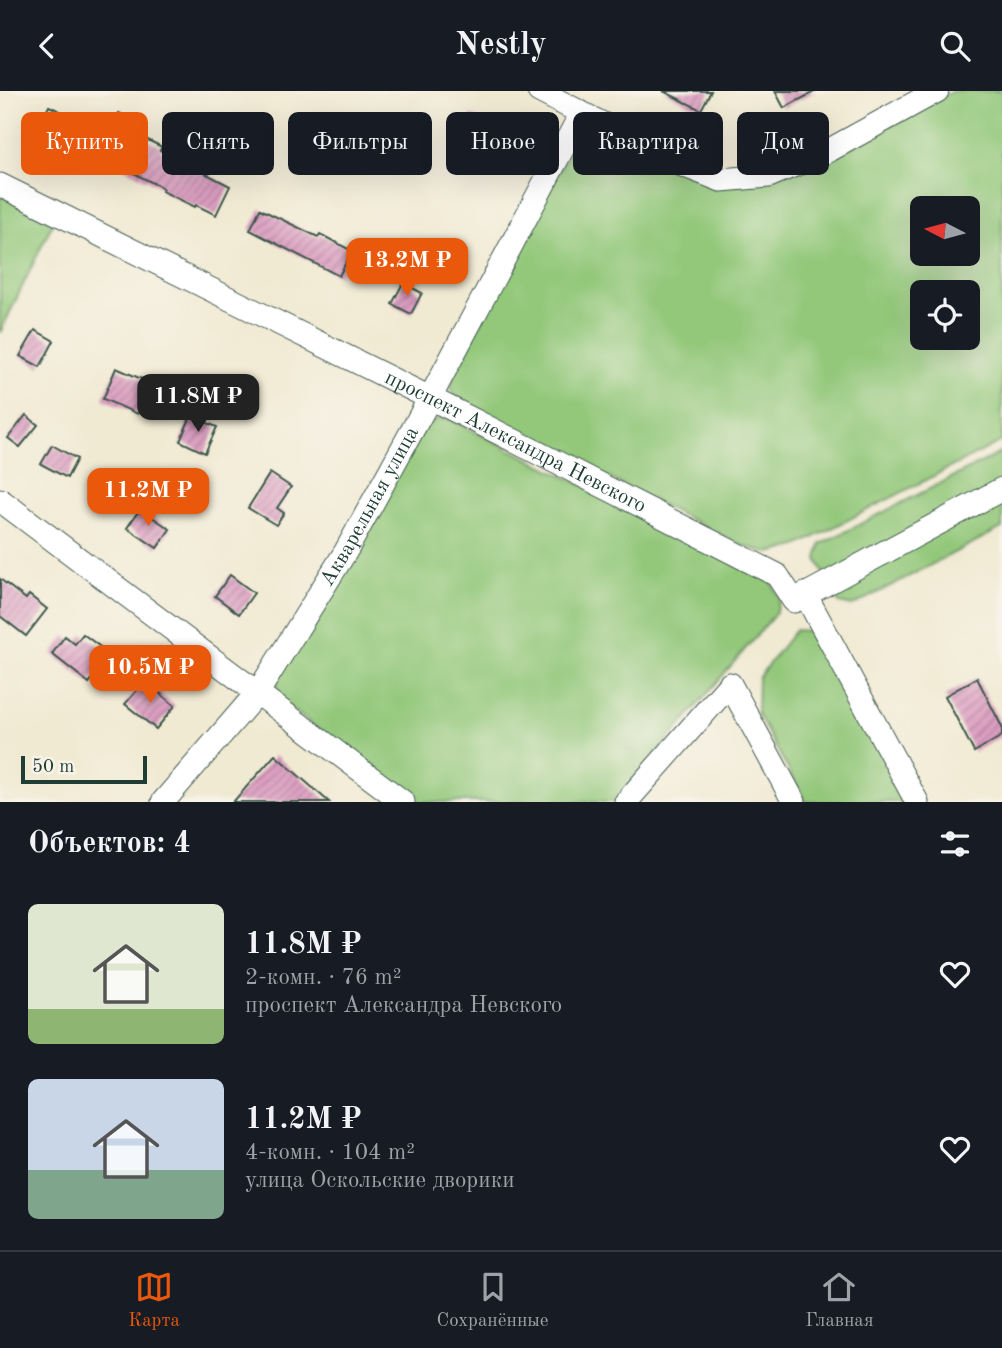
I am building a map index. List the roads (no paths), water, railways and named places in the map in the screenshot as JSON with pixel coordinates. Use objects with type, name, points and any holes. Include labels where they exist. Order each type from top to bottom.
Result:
[{"type":"street","points":[[539,91],[577,112]]},
{"type":"street","points":[[708,175],[721,180],[769,176],[826,152],[937,91]]},
{"type":"street","name":"Акварельная улица","points":[[163,802],[258,692],[346,551],[573,129]]},
{"type":"street","name":"проспект Александра Невского","points":[[0,185],[430,398],[777,575],[794,601],[805,594]]},
{"type":"street","points":[[916,802],[805,594],[1002,489]]},
{"type":"street","points":[[0,500],[402,802]]},
{"type":"street","points":[[626,802],[730,684],[794,802]]}]
